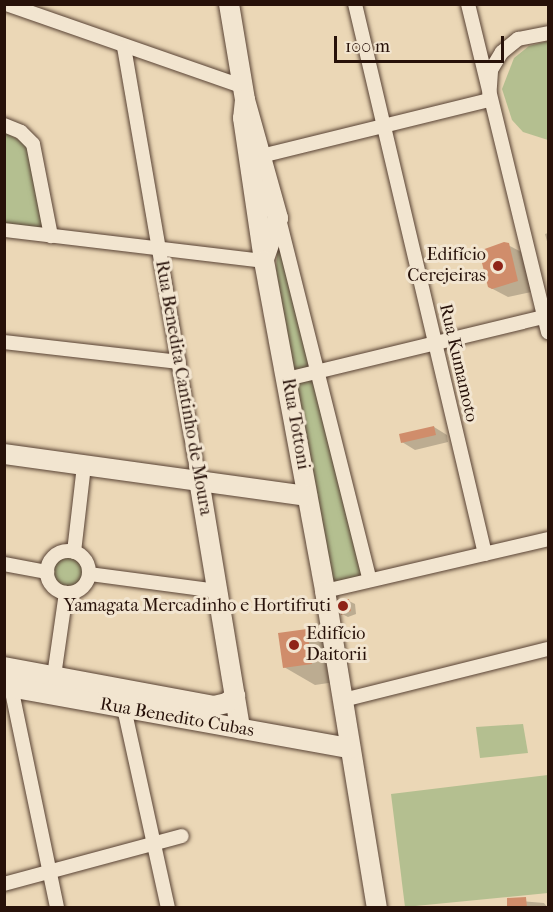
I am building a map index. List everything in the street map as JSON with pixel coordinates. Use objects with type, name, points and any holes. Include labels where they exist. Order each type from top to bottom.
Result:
[{"type":"street","points":[[6,4],[244,93]]},
{"type":"street","name":"Rua Tottoni","points":[[229,4],[256,157],[264,261],[325,591],[376,908]]},
{"type":"street","name":"Rua Kumamoto","points":[[355,4],[381,126],[485,554]]},
{"type":"street","points":[[468,4],[489,100],[547,317],[549,332]]},
{"type":"street","points":[[489,100],[491,70],[502,52],[518,39],[549,33]]},
{"type":"street","name":"Rua Benedita Cantinho de Moura","points":[[124,47],[240,729]]},
{"type":"street","points":[[256,157],[489,100]]},
{"type":"street","points":[[4,125],[21,132],[33,144],[51,236]]},
{"type":"street","name":"Rua Tottoni","points":[[256,157],[278,218],[369,580]]},
{"type":"street","points":[[4,230],[264,261],[278,218]]},
{"type":"street","points":[[287,380],[435,346],[547,317]]},
{"type":"street","points":[[4,342],[179,362]]},
{"type":"street","points":[[4,454],[308,496]]},
{"type":"street","points":[[74,552],[84,466]]},
{"type":"street","points":[[325,591],[549,538]]},
{"type":"street","points":[[74,552],[85,558],[90,574],[83,587],[66,593],[52,585],[47,572],[53,557],[74,552]]},
{"type":"street","points":[[4,564],[47,572]]},
{"type":"street","points":[[90,574],[218,591]]},
{"type":"street","points":[[54,676],[66,593]]},
{"type":"street","points":[[343,700],[549,649]]},
{"type":"street","points":[[57,908],[9,680],[54,676],[202,713],[235,696]]},
{"type":"street","name":"Rua Benedito Cubas","points":[[9,680],[124,708],[202,713],[240,729],[350,748]]},
{"type":"street","points":[[124,708],[168,908]]},
{"type":"street","points":[[4,884],[182,836]]},
{"type":"green space","points":[[548,41],[548,140],[523,132],[512,120],[502,89],[514,58],[529,46]]},
{"type":"green space","points":[[5,132],[29,146],[43,230],[5,225]]},
{"type":"green space","points":[[278,243],[365,578],[332,586],[276,269]]},
{"type":"green space","points":[[68,556],[74,557],[82,565],[82,577],[74,585],[68,586],[62,585],[54,577],[53,571],[54,565],[62,557]]},
{"type":"green space","points":[[523,724],[528,753],[480,758],[476,727]]},
{"type":"green space","points":[[548,775],[548,893],[405,907],[391,794]]},
{"type":"building","name":"Edifício Cerejeiras","points":[[504,242],[509,243],[518,281],[492,289],[488,287],[479,251]]},
{"type":"building","points":[[434,426],[436,435],[401,443],[399,434]]},
{"type":"building","name":"Yamagata Mercadinho e Hortifruti","points":[[349,599],[351,611],[341,615],[339,601]]},
{"type":"building","name":"Edifício Daitorii","points":[[307,629],[312,664],[283,668],[278,633]]},
{"type":"building","points":[[526,897],[527,908],[507,908],[507,898]]},
{"type":"place","name":"Edifício Cerejeiras","points":[[498,266]]},
{"type":"place","name":"Yamagata Mercadinho e Hortifruti","points":[[343,606]]},
{"type":"place","name":"Edifício Daitorii","points":[[294,645]]}]
